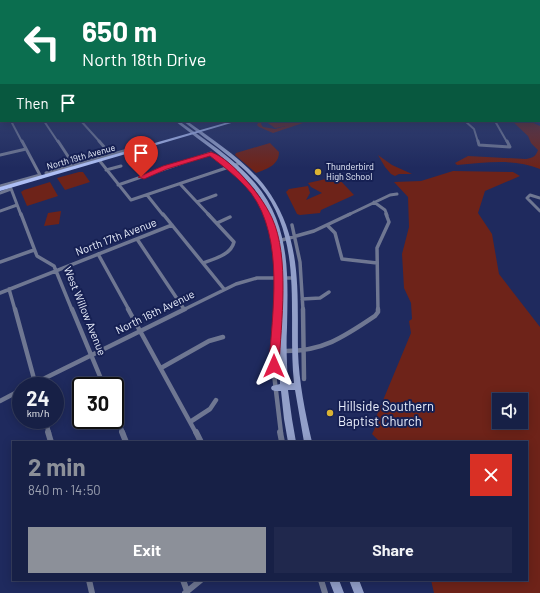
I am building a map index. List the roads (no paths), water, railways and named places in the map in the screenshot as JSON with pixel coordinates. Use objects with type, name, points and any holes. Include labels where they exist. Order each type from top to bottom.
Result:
[{"type":"main road","points":[[178,122],[213,153],[250,181],[269,206],[282,240],[281,278],[284,387],[292,441]]},
{"type":"main road","points":[[186,122],[256,179],[269,195],[279,212],[289,239],[294,278],[299,352],[297,386],[308,441]]},
{"type":"main road","name":"North 19th Avenue","points":[[0,189],[10,188],[40,176],[233,122]]},
{"type":"main road","points":[[213,153],[222,150]]},
{"type":"main road","points":[[275,388],[297,386]]},
{"type":"main road","points":[[334,581],[339,593]]},
{"type":"main road","points":[[354,581],[359,593]]},
{"type":"street","points":[[12,122],[40,176]]},
{"type":"street","points":[[45,122],[75,166]]},
{"type":"street","points":[[82,122],[111,156]]},
{"type":"street","points":[[466,122],[474,129],[479,145],[510,147],[496,122]]},
{"type":"street","points":[[0,155],[26,149]]},
{"type":"street","name":"North 19th Avenue","points":[[46,173],[111,156],[131,149]]},
{"type":"street","points":[[118,185],[213,153]]},
{"type":"street","points":[[99,160],[129,200],[238,164]]},
{"type":"street","points":[[106,170],[121,166]]},
{"type":"street","points":[[231,166],[254,193],[268,218],[276,246],[281,278],[274,352],[275,388],[282,441]]},
{"type":"street","name":"North 19th Avenue","points":[[0,185],[40,176]]},
{"type":"street","points":[[180,184],[231,238],[234,245],[229,251],[203,263]]},
{"type":"street","name":"North 19th Avenue","points":[[0,192],[10,188]]},
{"type":"street","name":"West Willow Avenue","points":[[10,188],[37,256],[53,265],[56,271],[100,377]]},
{"type":"street","points":[[282,240],[296,237],[327,225],[374,202],[390,195],[397,194]]},
{"type":"street","points":[[147,195],[224,289]]},
{"type":"street","points":[[197,202],[216,195]]},
{"type":"street","points":[[540,198],[530,195],[527,198],[540,211]]},
{"type":"street","points":[[283,351],[299,352],[320,349],[333,343],[375,316],[378,309],[377,248],[389,222],[385,210],[374,202]]},
{"type":"street","points":[[0,211],[17,205]]},
{"type":"street","points":[[217,223],[230,217]]},
{"type":"street","points":[[292,224],[301,262],[302,299],[299,352],[304,379]]},
{"type":"street","name":"North 17th Avenue","points":[[0,293],[172,225]]},
{"type":"street","points":[[327,225],[335,233],[342,259],[377,264]]},
{"type":"street","points":[[137,239],[184,309]]},
{"type":"street","points":[[0,262],[34,250]]},
{"type":"street","points":[[98,254],[200,441]]},
{"type":"street","name":"North 16th Avenue","points":[[51,377],[91,355],[224,289],[251,279],[294,278]]},
{"type":"street","points":[[10,289],[34,377]]},
{"type":"street","points":[[302,299],[319,299],[324,297],[329,292]]},
{"type":"street","points":[[161,368],[209,341],[223,337]]},
{"type":"street","points":[[0,401],[12,395]]},
{"type":"street","points":[[190,422],[210,408],[216,400]]},
{"type":"street","points":[[47,429],[51,441]]},
{"type":"street","points":[[121,429],[126,441]]},
{"type":"street","points":[[88,581],[92,593]]},
{"type":"street","points":[[183,581],[186,592],[200,581]]},
{"type":"street","points":[[321,581],[326,593]]},
{"type":"place","name":"Thunderbird High School","points":[[318,172]]},
{"type":"place","name":"Hillside Southern Baptist Church","points":[[330,413]]}]
